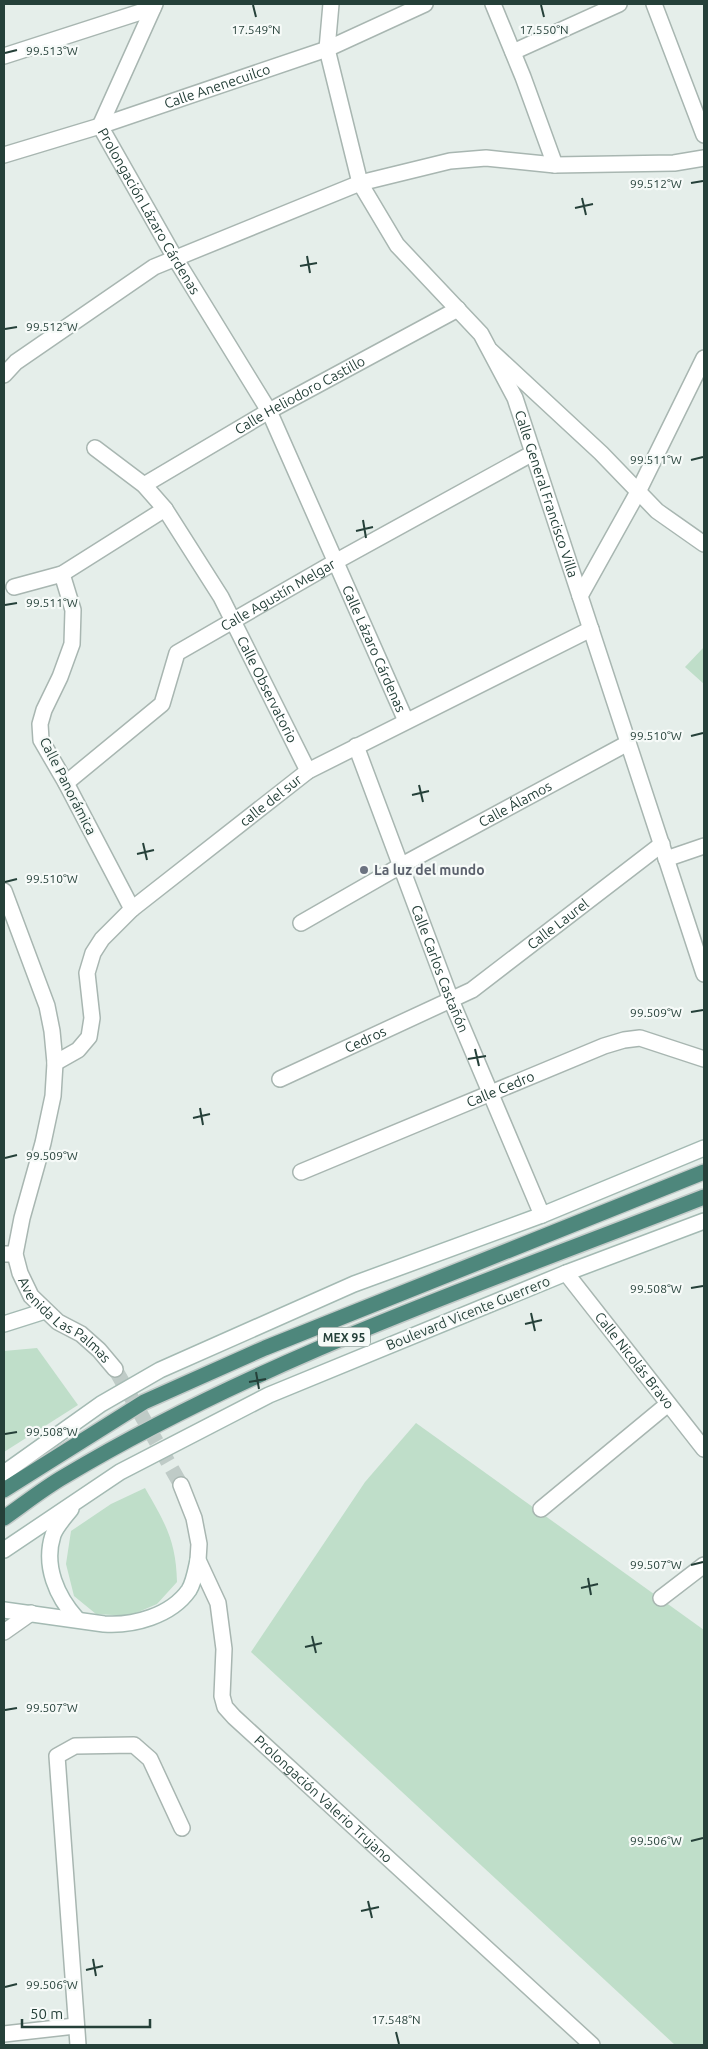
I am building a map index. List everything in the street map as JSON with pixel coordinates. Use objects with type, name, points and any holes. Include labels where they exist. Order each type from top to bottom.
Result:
[{"type":"highway","name":"MEX 95","points":[[4,1490],[144,1402],[264,1348],[400,1296],[704,1172]]},
{"type":"highway","name":"Boulevard Vicente Guerrero","points":[[4,1518],[80,1467],[167,1419],[270,1368],[417,1307],[704,1197]]},
{"type":"street","name":"Calle General Francisco Villa","points":[[331,4],[328,49],[360,184],[397,245],[481,334],[515,398],[704,974]]},
{"type":"street","name":"Calle Anenecuilco","points":[[4,155],[100,126],[328,49],[425,4]]},
{"type":"street","points":[[493,4],[513,52],[554,165]]},
{"type":"street","points":[[513,52],[619,4]]},
{"type":"street","points":[[654,4],[704,135]]},
{"type":"street","points":[[4,56],[154,6]]},
{"type":"street","name":"Prolongación Lázaro Cárdenas","points":[[154,6],[100,126],[175,258],[269,411]]},
{"type":"street","points":[[4,375],[16,362],[154,267],[360,184],[450,161],[486,158],[554,165],[674,163],[704,158]]},
{"type":"street","name":"Calle Heliodoro Castillo","points":[[144,485],[269,411],[458,309]]},
{"type":"street","points":[[488,348],[601,453],[657,511],[704,544]]},
{"type":"street","points":[[580,596],[638,492],[704,358]]},
{"type":"street","name":"Calle Lázaro Cárdenas","points":[[269,411],[406,721]]},
{"type":"street","name":"Calle Observatorio","points":[[95,448],[144,485],[166,509],[221,597],[308,771]]},
{"type":"street","name":"Calle Agustín Melgar","points":[[66,783],[162,704],[177,653],[335,562],[533,453]]},
{"type":"street","points":[[14,587],[62,574],[166,509]]},
{"type":"street","name":"Calle Panorámica","points":[[62,574],[73,610],[72,644],[40,724],[41,740],[66,783],[132,909]]},
{"type":"street","name":"calle del sur","points":[[55,1063],[78,1050],[88,1037],[92,1018],[87,972],[93,953],[102,939],[132,909],[308,771],[591,629]]},
{"type":"street","name":"Calle Álamos","points":[[301,923],[402,864],[628,743]]},
{"type":"street","name":"Calle Carlos Castañón","points":[[356,746],[452,1000],[542,1215]]},
{"type":"street","name":"Calle Laurel","points":[[452,1000],[472,990],[493,975],[662,844]]},
{"type":"street","points":[[666,859],[704,846]]},
{"type":"street","name":"Avenida Las Palmas","points":[[4,891],[47,1006],[55,1063],[53,1096],[47,1124],[22,1218],[9,1254],[31,1296],[58,1322],[81,1334],[99,1350],[115,1369]]},
{"type":"street","name":"Cedros","points":[[280,1079],[452,1000]]},
{"type":"street","name":"Calle Cedro","points":[[301,1172],[604,1046],[624,1040],[640,1038],[704,1059]]},
{"type":"street","points":[[4,1473],[10,1465],[101,1404],[160,1370],[354,1284],[542,1215],[704,1148]]},
{"type":"street","name":"Boulevard Vicente Guerrero","points":[[4,1550],[120,1472],[269,1395],[566,1273],[704,1221]]},
{"type":"street","name":"Calle Nicolás Bravo","points":[[566,1273],[704,1449]]},
{"type":"street","points":[[4,1324],[45,1310]]},
{"type":"street","points":[[541,1509],[668,1404]]},
{"type":"street","name":"Prolongación Valerio Trujano","points":[[181,1485],[194,1518],[199,1544],[198,1560],[218,1603],[224,1649],[222,1683],[225,1707],[241,1724],[592,2045]]},
{"type":"street","points":[[76,1619],[63,1604],[55,1587],[50,1554],[53,1534],[77,1501]]},
{"type":"street","points":[[4,1610],[120,1625],[160,1614],[189,1590],[198,1560]]},
{"type":"street","points":[[661,1598],[704,1565]]},
{"type":"street","points":[[4,1632],[32,1613]]},
{"type":"street","points":[[78,2045],[58,1756],[75,1746],[134,1745],[150,1759],[182,1828]]},
{"type":"street","points":[[4,2034],[76,2026]]},
{"type":"green space","points":[[704,647],[704,684],[685,667]]},
{"type":"green space","points":[[37,1348],[78,1405],[4,1452],[4,1351]]},
{"type":"green space","points":[[416,1423],[704,1630],[704,2045],[675,2045],[251,1652],[365,1482]]},
{"type":"green space","points":[[145,1488],[172,1543],[177,1582],[157,1604],[129,1616],[96,1614],[74,1596],[66,1564],[71,1531],[111,1504]]},
{"type":"tunnel","points":[[115,1369],[181,1485]]},
{"type":"place","name":"La luz del mundo","points":[[364,870]]}]
